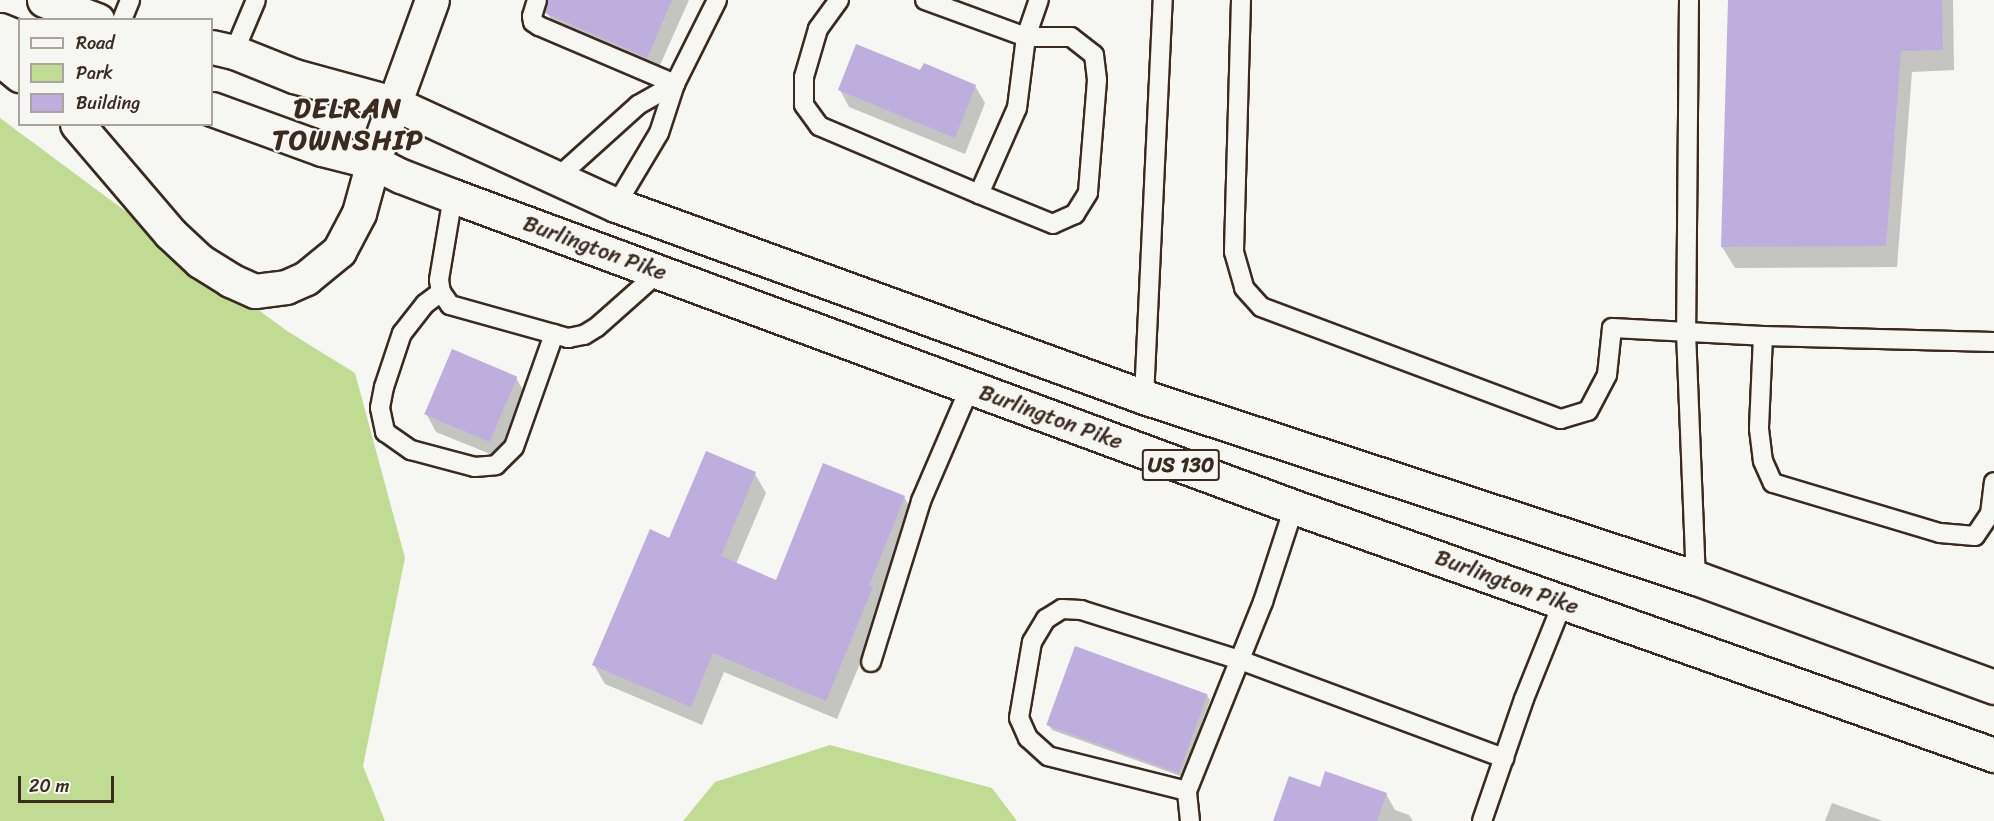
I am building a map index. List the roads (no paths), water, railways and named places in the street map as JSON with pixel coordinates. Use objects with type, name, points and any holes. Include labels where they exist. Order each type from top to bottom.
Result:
[{"type":"main road","points":[[79,126],[170,233],[200,261],[230,280],[255,291],[286,287],[306,278],[339,251],[359,213],[393,103],[432,0]]},
{"type":"main road","points":[[47,1],[92,18]]},
{"type":"main road","points":[[0,30],[18,37]]},
{"type":"main road","name":"US 130","points":[[223,50],[294,76],[393,103],[616,205],[1144,397],[1696,578],[1994,687]]},
{"type":"main road","points":[[0,59],[18,73]]},
{"type":"main road","name":"Burlington Pike","points":[[213,109],[322,149],[373,162],[400,176],[453,196],[1294,507],[1994,755]]},
{"type":"lane","points":[[123,18],[130,0]]},
{"type":"lane","points":[[223,50],[256,0]]},
{"type":"lane","points":[[537,0],[532,16],[533,22],[539,26],[675,84]]},
{"type":"lane","points":[[616,205],[659,133],[675,84],[717,0]]},
{"type":"lane","points":[[839,0],[818,29],[804,77],[804,105],[819,126],[1053,224],[1075,214],[1088,193],[1097,80],[1094,55],[1071,38],[1026,37],[925,0]]},
{"type":"lane","points":[[979,194],[1017,108],[1026,37],[1039,0]]},
{"type":"lane","points":[[1144,397],[1163,0]]},
{"type":"lane","points":[[1241,0],[1234,252],[1244,288],[1262,307],[1561,419],[1588,411],[1607,375],[1612,328],[1763,336],[1994,342]]},
{"type":"lane","points":[[1689,0],[1686,332],[1696,578]]},
{"type":"lane","points":[[556,178],[638,105],[675,84]]},
{"type":"lane","points":[[453,196],[439,280],[441,292],[450,305],[561,336],[584,335],[597,327],[659,272]]},
{"type":"lane","points":[[441,292],[425,304],[402,333],[384,387],[380,408],[385,432],[411,450],[475,467],[496,465],[514,447],[561,336]]},
{"type":"lane","points":[[1763,336],[1759,429],[1763,461],[1773,483],[1940,533],[1975,536],[1990,514],[1994,482]]},
{"type":"lane","points":[[871,662],[921,501],[970,387]]},
{"type":"lane","points":[[1190,821],[1187,791],[1263,602],[1294,507]]},
{"type":"lane","points":[[1482,821],[1524,699],[1563,602]]},
{"type":"lane","points":[[1187,791],[1047,756],[1028,738],[1018,718],[1032,642],[1046,619],[1062,609],[1081,610],[1239,660],[1504,758]]},
{"type":"district","name":"DELRAN TOWNSHIP","points":[[348,124]]}]
